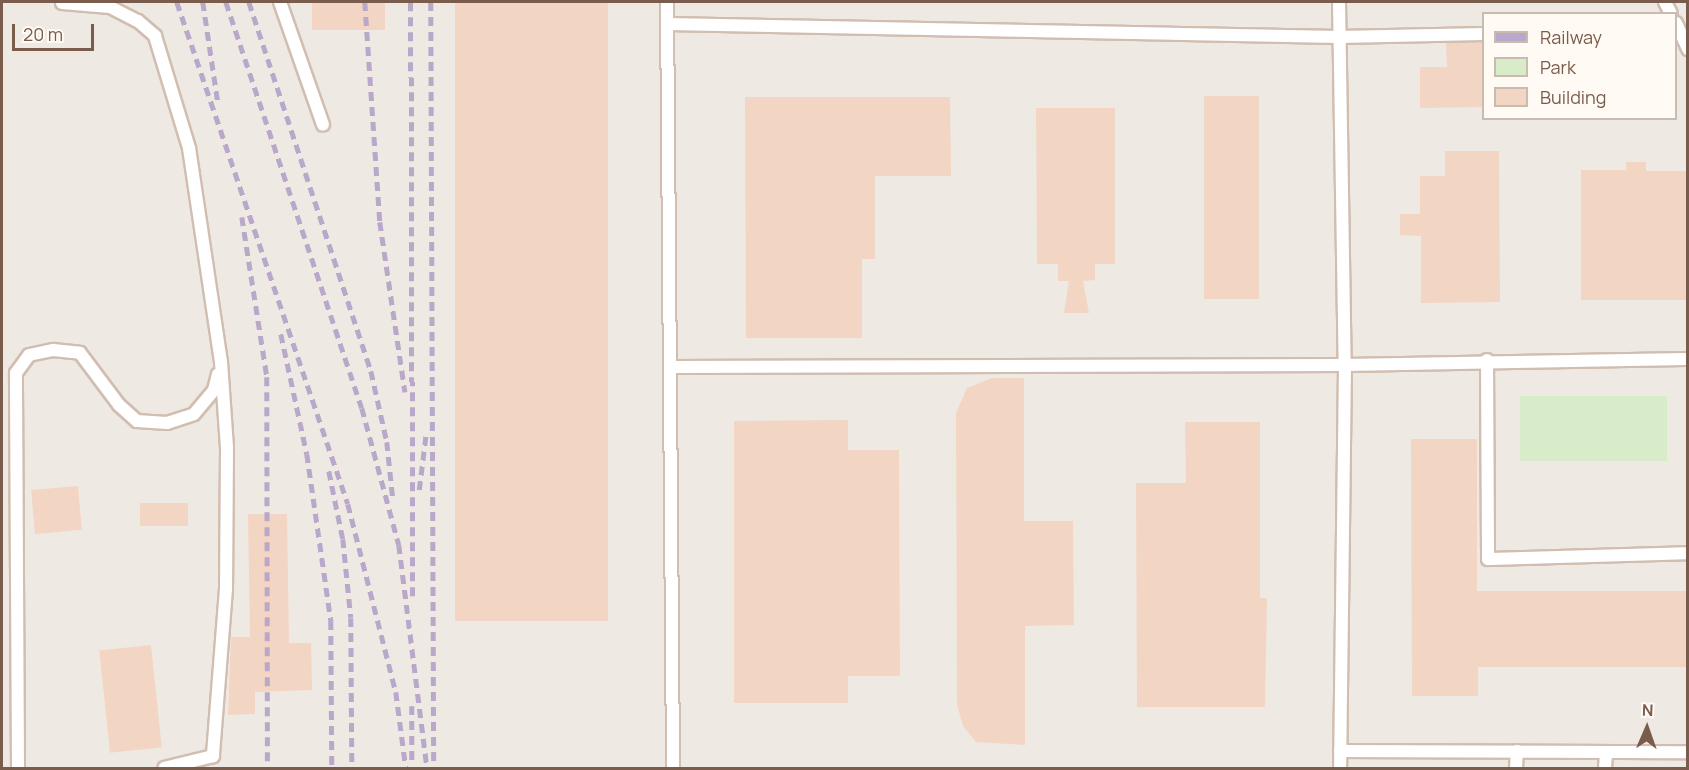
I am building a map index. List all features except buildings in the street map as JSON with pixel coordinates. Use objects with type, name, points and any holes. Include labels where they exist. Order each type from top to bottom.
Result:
[{"type":"lane","points":[[280,2],[323,125]]},
{"type":"lane","points":[[667,2],[673,768]]},
{"type":"lane","points":[[1339,2],[1345,365],[1340,768]]},
{"type":"lane","points":[[62,3],[110,7],[138,21],[155,36],[189,148],[221,362],[227,448],[226,589],[213,756],[164,768]]},
{"type":"lane","points":[[667,24],[1339,37],[1482,34]]},
{"type":"lane","points":[[1677,29],[1688,49]]},
{"type":"lane","points":[[18,768],[16,373],[29,355],[53,350],[80,353],[119,405],[137,421],[167,423],[194,414],[214,390],[221,362]]},
{"type":"lane","points":[[670,367],[1345,365],[1487,360],[1688,359]]},
{"type":"lane","points":[[1487,360],[1488,559],[1688,553]]},
{"type":"lane","points":[[1340,751],[1688,752]]},
{"type":"lane","points":[[1516,751],[1516,768]]},
{"type":"lane","points":[[1605,768],[1606,752]]},
{"type":"shaded area","points":[[2,2],[1687,2],[1687,768],[2,768]]},
{"type":"green space","points":[[1520,396],[1667,396],[1667,461],[1520,461]]},
{"type":"railway","points":[[177,2],[348,504],[396,692],[406,768]]},
{"type":"railway","points":[[203,2],[218,102]]},
{"type":"railway","points":[[226,2],[362,408],[399,545],[427,768]]},
{"type":"railway","points":[[249,2],[371,371],[387,442],[393,499]]},
{"type":"railway","points":[[365,2],[380,222],[405,392]]},
{"type":"railway","points":[[411,2],[413,601]]},
{"type":"railway","points":[[431,2],[434,768]]},
{"type":"railway","points":[[242,217],[267,377],[268,768]]},
{"type":"railway","points":[[281,334],[307,454],[331,621],[332,768]]},
{"type":"railway","points":[[419,490],[426,434]]},
{"type":"railway","points":[[329,471],[343,539],[351,618],[352,768]]},
{"type":"railway","points":[[412,706],[412,763]]}]
